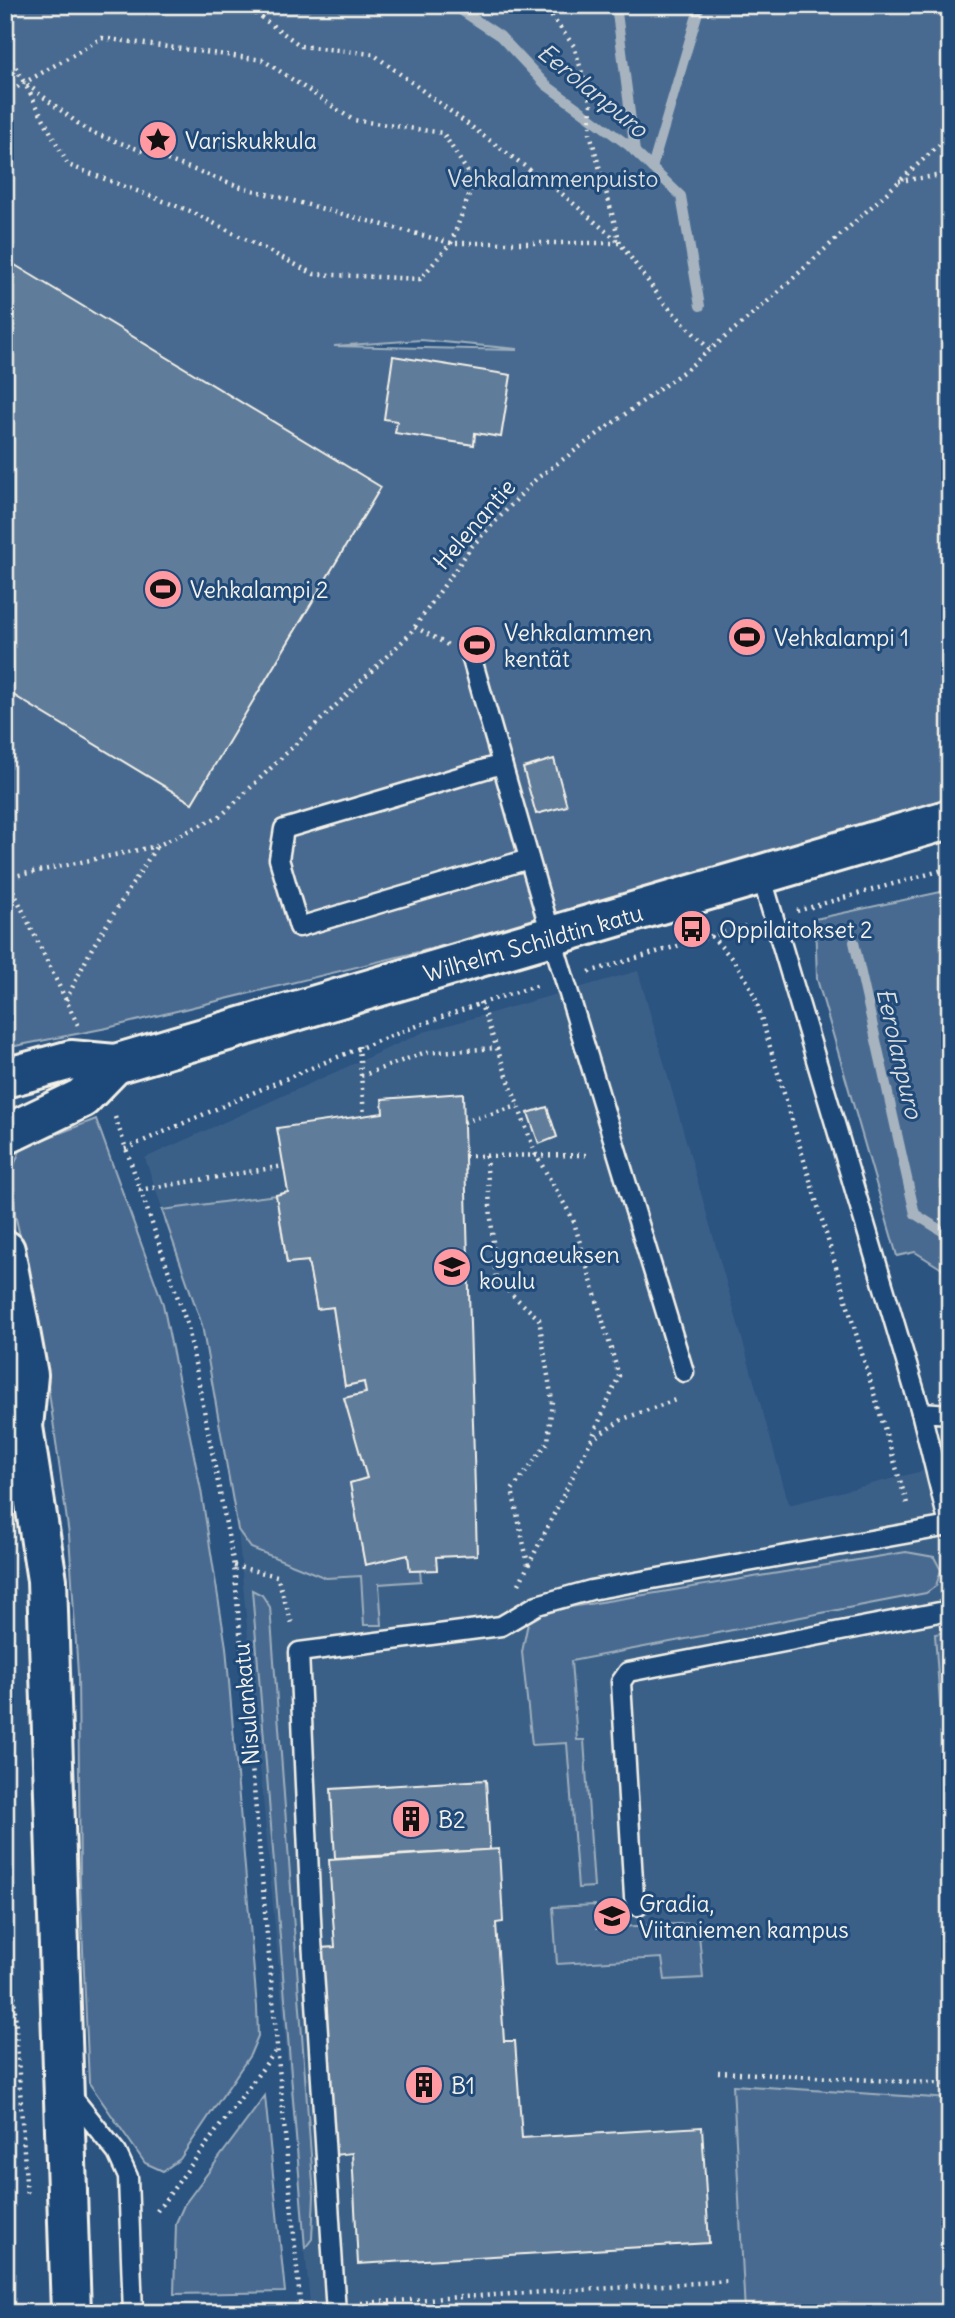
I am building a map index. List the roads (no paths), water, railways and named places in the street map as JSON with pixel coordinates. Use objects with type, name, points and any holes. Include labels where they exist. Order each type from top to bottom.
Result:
[{"type":"street","name":"Wilhelm Schildtin katu","points":[[5,1078],[71,1060],[115,1064],[552,938],[950,819]]},
{"type":"street","name":"Wilhelm Schildtin katu","points":[[5,1135],[82,1098],[115,1064]]},
{"type":"street","points":[[5,1250],[28,1376],[14,1412],[47,1580],[71,2313]]},
{"type":"lane","points":[[472,659],[552,938],[684,1373]]},
{"type":"lane","points":[[502,764],[284,829],[279,859],[299,927],[529,859]]},
{"type":"lane","points":[[336,2309],[312,1940],[299,1652],[501,1626],[537,1605],[591,1590],[949,1527],[921,1412],[761,876]]},
{"type":"lane","points":[[921,1412],[950,1414]]},
{"type":"lane","points":[[638,1906],[634,1897],[621,1682],[628,1672],[950,1610]]},
{"type":"lane","points":[[64,2087],[117,2153],[128,2177],[133,2313]]},
{"type":"waterway","name":"Eerolanpuro","points":[[453,5],[500,36],[546,85],[628,145],[681,196],[700,306]]},
{"type":"waterway","points":[[616,5],[635,152]]},
{"type":"waterway","points":[[652,168],[700,5]]},
{"type":"waterway","name":"Eerolanpuro","points":[[854,942],[915,1214],[950,1236]]},
{"type":"place","name":"Variskukkula","points":[[158,140]]},
{"type":"place","name":"Vehkalampi 2","points":[[163,589]]},
{"type":"place","name":"Vehkalampi 1","points":[[747,637]]},
{"type":"place","name":"Vehkalammen kentät","points":[[477,645]]},
{"type":"place","name":"Oppilaitokset 2","points":[[692,929]]},
{"type":"place","name":"Cygnaeuksen koulu","points":[[452,1267]]},
{"type":"place","name":"B2","points":[[411,1819]]},
{"type":"place","name":"Gradia, Viitaniemen kampus","points":[[612,1916]]},
{"type":"place","name":"B1","points":[[424,2085]]},
{"type":"park label","name":"Vehkalammenpuisto","points":[[553,178]]}]
